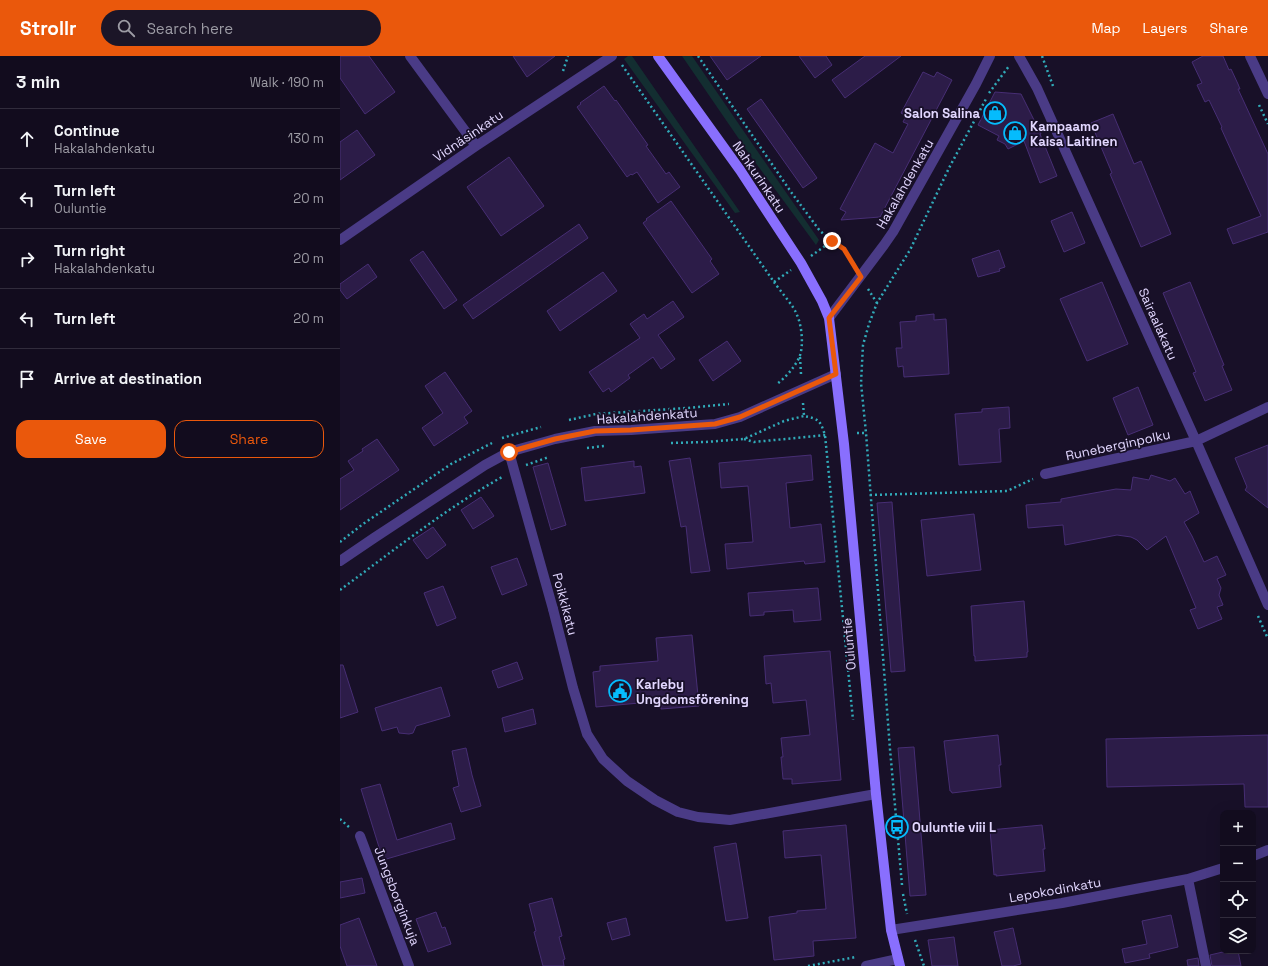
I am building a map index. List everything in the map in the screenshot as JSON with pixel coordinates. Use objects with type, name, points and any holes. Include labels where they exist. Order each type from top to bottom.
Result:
[{"type":"main road","name":"Nahkurinkatu","points":[[658,56],[740,170],[801,263],[822,301],[829,318]]},
{"type":"main road","name":"Ouluntie","points":[[829,318],[844,444],[876,794],[891,930],[899,963]]},
{"type":"street","points":[[410,56],[476,146]]},
{"type":"street","name":"Hakalahdenkatu","points":[[829,318],[893,232],[976,84],[990,56]]},
{"type":"street","points":[[1250,56],[1268,94]]},
{"type":"street","name":"Vidnäsinkatu","points":[[340,240],[476,146],[616,59]]},
{"type":"street","name":"Sairaalakatu","points":[[1016,59],[1037,88],[1268,605]]},
{"type":"street","name":"Hakalahdenkatu","points":[[340,561],[485,465],[509,452],[555,439],[595,431],[715,424],[740,417],[836,374]]},
{"type":"street","name":"Runeberginpolku","points":[[1045,474],[1196,441],[1268,407]]},
{"type":"street","name":"Poikkikatu","points":[[509,452],[553,609],[573,688],[587,734],[603,759],[627,781],[655,800],[678,812],[698,817],[730,820],[876,794]]},
{"type":"street","name":"Jungsborginkuja","points":[[360,836],[409,966]]},
{"type":"street","points":[[1256,855],[1268,850]]},
{"type":"street","name":"Lepokodinkatu","points":[[891,930],[1062,903],[1188,880],[1220,869]]},
{"type":"street","points":[[1188,880],[1206,966]]},
{"type":"street","points":[[866,966],[899,963]]},
{"type":"path","points":[[563,72],[568,56]]},
{"type":"path","points":[[698,56],[791,192],[820,231],[844,249],[861,277]]},
{"type":"path","points":[[616,59],[797,313],[801,327],[800,357],[804,416],[815,418],[821,422],[825,435],[854,725]]},
{"type":"path","points":[[902,886],[861,383],[863,346],[877,303],[910,250],[949,168],[989,92],[1016,59]]},
{"type":"path","points":[[774,386],[786,376],[800,357]]},
{"type":"path","points":[[566,421],[596,414],[732,404]]},
{"type":"path","points":[[340,542],[363,524],[451,464],[505,436],[543,426]]},
{"type":"path","points":[[744,439],[754,442],[825,435]]},
{"type":"path","points":[[340,590],[481,488],[514,470]]},
{"type":"path","points":[[870,495],[1007,491],[1045,474]]},
{"type":"path","points":[[902,893],[924,966]]},
{"type":"path","points":[[808,966],[860,956]]},
{"type":"green space","points":[[628,56],[632,56],[740,212],[735,213],[624,59]]},
{"type":"green space","points":[[682,56],[692,56],[819,240],[816,245],[752,158]]},
{"type":"building","points":[[340,56],[369,56],[395,92],[365,114],[340,78]]},
{"type":"building","points":[[513,56],[555,56],[527,77]]},
{"type":"building","points":[[710,56],[761,56],[727,80]]},
{"type":"building","points":[[799,56],[826,56],[832,65],[815,78]]},
{"type":"building","points":[[865,56],[901,56],[845,98],[832,80]]},
{"type":"building","points":[[1203,56],[1223,56],[1229,70],[1231,69],[1238,84],[1240,89],[1238,89],[1268,154],[1268,232],[1233,244],[1227,229],[1261,216],[1209,100],[1205,102],[1197,85],[1202,83],[1192,62]]},
{"type":"building","points":[[923,72],[934,77],[937,72],[952,80],[880,217],[841,220],[846,212],[840,209],[875,143],[893,153],[908,124],[903,122],[906,116],[901,113]]},
{"type":"building","points":[[604,86],[615,101],[616,100],[648,145],[646,146],[666,174],[669,172],[680,187],[658,203],[637,172],[627,177],[577,107],[581,104],[580,103]]},
{"type":"building","points":[[995,92],[1021,94],[1041,134],[1057,176],[1040,183],[1024,141],[1008,149],[1005,144],[997,140],[999,136],[978,125]]},
{"type":"building","points":[[761,99],[817,178],[803,188],[747,109]]},
{"type":"building","points":[[1113,114],[1134,164],[1141,161],[1171,234],[1141,247],[1110,174],[1112,173],[1091,123]]},
{"type":"building","points":[[357,130],[375,155],[340,180],[340,142]]},
{"type":"building","points":[[509,157],[544,206],[501,236],[467,187]]},
{"type":"building","points":[[671,201],[712,259],[710,261],[719,274],[692,293],[643,223],[647,220],[646,219]]},
{"type":"building","points":[[1072,212],[1085,243],[1064,252],[1051,221]]},
{"type":"building","points":[[579,224],[588,238],[473,319],[463,305]]},
{"type":"building","points":[[999,250],[1005,267],[999,269],[1000,271],[978,277],[972,259]]},
{"type":"building","points":[[423,251],[457,300],[444,309],[410,260]]},
{"type":"building","points":[[368,264],[377,277],[347,299],[340,290],[340,284]]},
{"type":"building","points":[[603,272],[617,291],[560,331],[547,311]]},
{"type":"building","points":[[1102,282],[1128,344],[1087,361],[1060,299]]},
{"type":"building","points":[[1190,282],[1224,365],[1222,366],[1232,390],[1205,401],[1193,373],[1196,372],[1163,293]]},
{"type":"building","points":[[673,301],[684,317],[658,335],[675,359],[661,369],[653,357],[628,375],[630,378],[611,392],[609,388],[603,392],[589,372],[640,338],[630,324],[644,314],[647,319]]},
{"type":"building","points":[[934,314],[934,320],[946,319],[949,374],[904,377],[903,366],[898,367],[896,348],[902,348],[900,322],[916,321],[916,316]]},
{"type":"building","points":[[727,341],[741,361],[713,381],[699,360]]},
{"type":"building","points":[[445,372],[472,411],[464,417],[468,423],[434,446],[422,428],[443,413],[425,386]]},
{"type":"building","points":[[1138,387],[1153,425],[1128,435],[1113,398]]},
{"type":"building","points":[[1009,407],[1010,428],[999,429],[1001,462],[959,465],[955,414],[982,412],[982,409]]},
{"type":"building","points":[[377,439],[399,470],[340,510],[340,479],[354,470],[348,461]]},
{"type":"building","points":[[1268,445],[1268,508],[1245,490],[1247,487],[1235,458]]},
{"type":"building","points":[[811,455],[813,480],[786,483],[790,528],[821,524],[825,562],[805,564],[804,561],[727,569],[725,544],[753,542],[748,486],[721,488],[719,463]]},
{"type":"building","points":[[690,458],[710,571],[691,573],[686,526],[681,527],[669,461]]},
{"type":"building","points":[[634,461],[634,467],[641,466],[645,493],[585,501],[581,468]]},
{"type":"building","points":[[548,463],[566,525],[551,530],[533,467]]},
{"type":"building","points":[[1151,475],[1170,481],[1175,478],[1185,494],[1190,491],[1199,513],[1184,522],[1204,562],[1217,556],[1226,575],[1217,579],[1221,588],[1219,595],[1223,605],[1217,607],[1222,619],[1198,629],[1190,610],[1196,608],[1166,536],[1147,550],[1137,540],[1131,537],[1117,535],[1065,545],[1063,525],[1028,528],[1026,505],[1061,502],[1061,499],[1116,489],[1131,490],[1133,477],[1149,480]]},
{"type":"building","points":[[481,497],[494,516],[473,529],[461,510]]},
{"type":"building","points":[[892,502],[905,671],[891,672],[877,503]]},
{"type":"building","points":[[974,514],[981,570],[927,576],[921,520]]},
{"type":"building","points":[[433,527],[446,545],[427,559],[413,540]]},
{"type":"building","points":[[517,558],[527,585],[502,595],[491,567]]},
{"type":"building","points":[[443,586],[456,618],[437,626],[424,593]]},
{"type":"building","points":[[818,588],[821,620],[794,622],[793,610],[764,612],[764,615],[750,616],[748,593]]},
{"type":"building","points":[[1024,601],[1028,652],[1027,657],[975,661],[971,606]]},
{"type":"building","points":[[692,635],[699,706],[661,709],[661,701],[596,707],[593,672],[600,671],[600,666],[658,661],[656,638]]},
{"type":"building","points":[[830,651],[841,780],[792,784],[792,779],[783,779],[781,738],[810,735],[806,700],[773,703],[771,683],[766,684],[764,656]]},
{"type":"building","points":[[517,662],[523,679],[498,688],[492,671]]},
{"type":"building","points":[[340,665],[343,665],[358,712],[340,718]]},
{"type":"building","points":[[441,687],[450,716],[416,726],[413,733],[409,734],[399,733],[397,727],[382,731],[375,708]]},
{"type":"building","points":[[533,709],[536,724],[505,732],[502,718]]},
{"type":"building","points":[[998,735],[1001,765],[999,765],[1001,787],[952,793],[950,791],[944,741]]},
{"type":"building","points":[[1268,735],[1268,807],[1245,807],[1244,784],[1107,787],[1106,739]]},
{"type":"building","points":[[914,747],[926,895],[910,896],[898,748]]},
{"type":"building","points":[[466,748],[481,806],[461,812],[453,788],[459,786],[452,751]]},
{"type":"building","points":[[380,784],[397,840],[451,823],[455,839],[383,860],[361,789]]},
{"type":"building","points":[[846,825],[856,938],[813,941],[814,956],[774,960],[769,917],[797,913],[797,911],[826,909],[821,855],[785,858],[783,831]]},
{"type":"building","points":[[1042,825],[1045,849],[1043,849],[1045,871],[994,875],[990,830]]},
{"type":"building","points":[[736,843],[748,918],[726,921],[714,847]]},
{"type":"building","points":[[362,878],[365,893],[340,898],[340,882]]},
{"type":"building","points":[[552,898],[562,936],[559,937],[565,959],[563,960],[564,966],[543,966],[534,932],[536,931],[529,904]]},
{"type":"building","points":[[436,912],[442,928],[445,927],[451,944],[428,952],[416,919]]},
{"type":"building","points":[[1171,915],[1178,947],[1149,954],[1150,958],[1125,963],[1122,949],[1147,944],[1142,921]]},
{"type":"building","points":[[359,918],[377,966],[347,966],[340,946],[340,925]]},
{"type":"building","points":[[626,918],[630,935],[612,940],[607,923]]},
{"type":"building","points":[[1013,928],[1021,964],[1002,966],[994,932]]},
{"type":"building","points":[[954,937],[958,966],[932,966],[928,940]]},
{"type":"building","points":[[1220,953],[1220,954],[1239,954],[1241,966],[1212,966],[1210,955]]},
{"type":"building","points":[[1198,958],[1199,966],[1188,966],[1187,960]]},
{"type":"place","name":"Salon Salina","points":[[995,113]]},
{"type":"place","name":"Kampaamo Kaisa Laitinen","points":[[1015,133]]},
{"type":"place","name":"Karleby Ungdomsförening","points":[[620,691]]},
{"type":"place","name":"Ouluntie viii L","points":[[897,827]]},
{"type":"route","points":[[509,452],[555,439],[595,431],[715,424],[740,417],[836,374],[829,318],[861,277],[844,249],[832,241]]}]
